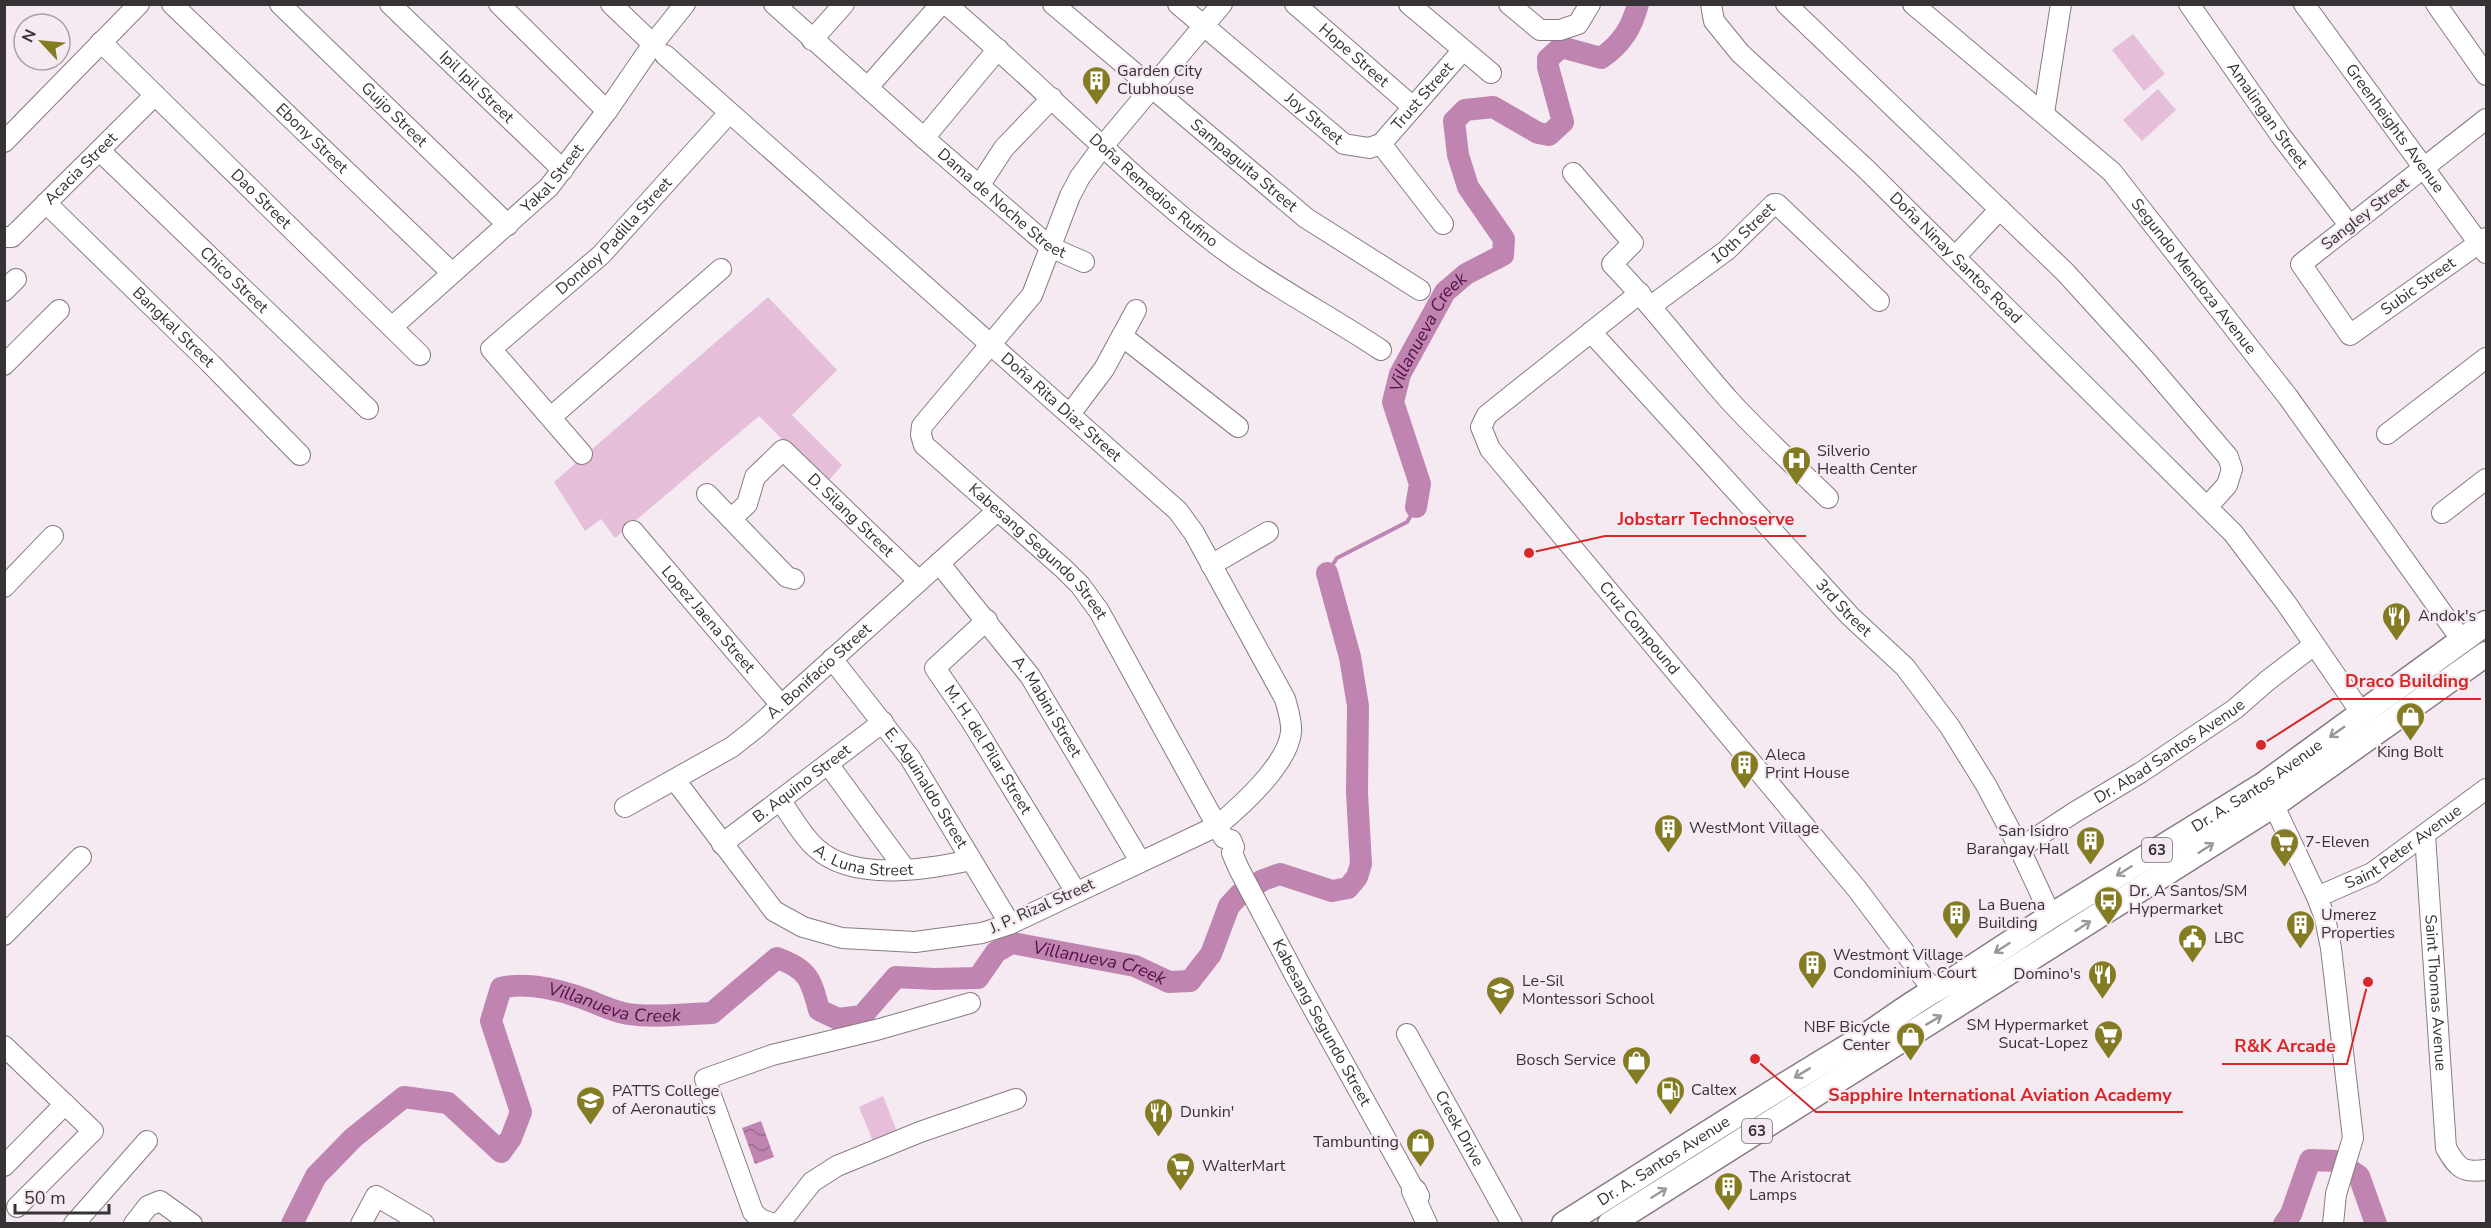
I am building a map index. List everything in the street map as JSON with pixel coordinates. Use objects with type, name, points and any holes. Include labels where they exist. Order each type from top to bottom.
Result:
[{"type":"main road","name":"Dr. A. Santos Avenue","points":[[1564,1224],[1786,1082],[1870,1033],[2051,916],[2269,795],[2362,714],[2487,623]]},
{"type":"main road","name":"Dr. A. Santos Avenue","points":[[1610,1224],[1963,1002],[2269,795],[2487,654]]},
{"type":"main road","points":[[1942,986],[1963,1002]]},
{"type":"street","points":[[4,142],[139,4]]},
{"type":"street","name":"Ebony Street","points":[[172,4],[451,272]]},
{"type":"street","name":"Guijo Street","points":[[280,4],[508,225]]},
{"type":"street","name":"Ipil Ipil Street","points":[[390,4],[563,170]]},
{"type":"street","points":[[499,4],[607,111]]},
{"type":"street","name":"Doña Rita Diaz Street","points":[[611,4],[729,113],[1178,511],[1194,533],[1285,699],[1290,718],[1291,733],[1286,750],[1270,773],[1240,807],[1228,847]]},
{"type":"street","name":"Yakal Street","points":[[392,327],[549,187],[607,111],[659,49],[685,4]]},
{"type":"street","name":"Dama de Noche Street","points":[[774,4],[812,40],[1050,247],[1084,262]]},
{"type":"street","points":[[812,40],[843,4]]},
{"type":"street","name":"Sampaguita Street","points":[[1053,4],[1305,218],[1420,290]]},
{"type":"street","name":"Joy Street","points":[[1178,4],[1344,144],[1369,148],[1381,144]]},
{"type":"street","points":[[1050,247],[1080,177],[1103,146],[1222,4]]},
{"type":"street","name":"Hope Street","points":[[1295,4],[1413,107]]},
{"type":"street","points":[[1409,4],[1491,73]]},
{"type":"street","points":[[1509,4],[1540,30],[1560,30],[1578,24],[1590,4]]},
{"type":"street","name":"Doña Ninay Santos Road","points":[[1711,4],[1714,21],[1740,53],[1864,168],[2233,533],[2362,714]]},
{"type":"street","points":[[1786,4],[2073,280],[2228,457],[2232,469],[2227,485],[2208,506]]},
{"type":"street","name":"Segundo Mendoza Avenue","points":[[1913,4],[2044,112],[2112,172],[2288,397],[2463,642]]},
{"type":"street","points":[[2044,112],[2061,4]]},
{"type":"street","name":"Amalingan Street","points":[[2189,4],[2281,136],[2350,226]]},
{"type":"street","name":"Greenheights Avenue","points":[[2304,4],[2424,169],[2484,245]]},
{"type":"street","points":[[2436,4],[2487,75]]},
{"type":"street","points":[[868,87],[947,5]]},
{"type":"street","name":"Doña Remedios Rufino","points":[[947,5],[1161,199],[1218,245],[1271,282],[1381,350]]},
{"type":"street","name":"Dao Street","points":[[101,42],[420,355]]},
{"type":"street","name":"Dama de Noche Street","points":[[924,138],[998,49]]},
{"type":"street","name":"Trust Street","points":[[1381,144],[1463,50]]},
{"type":"street","name":"Acacia Street","points":[[4,237],[12,237],[155,95]]},
{"type":"street","points":[[978,186],[1004,148],[1052,98]]},
{"type":"street","name":"Dondoy Padilla Street","points":[[550,417],[491,350],[601,255],[729,113]]},
{"type":"street","name":"Sangley Street","points":[[2350,335],[2301,264],[2487,119]]},
{"type":"street","points":[[1381,144],[1443,224]]},
{"type":"street","name":"Chico Street","points":[[100,150],[368,409]]},
{"type":"street","points":[[1573,173],[1633,243],[1612,264],[1672,330],[1687,352],[1732,403],[1828,498]]},
{"type":"street","name":"Bangkal Street","points":[[46,203],[212,364],[300,455]]},
{"type":"street","name":"10th Street","points":[[1645,299],[1727,250],[1774,204],[1777,204],[1880,301]]},
{"type":"street","points":[[1955,257],[2000,209]]},
{"type":"street","name":"Subic Street","points":[[2350,335],[2484,245]]},
{"type":"street","name":"Kabesang Segundo Street","points":[[1050,247],[1032,296],[922,426],[921,435],[924,445],[997,512],[1064,568],[1099,611],[1415,1194],[1427,1224]]},
{"type":"street","points":[[582,454],[550,417],[721,269]]},
{"type":"street","name":"Cruz Compound","points":[[1645,299],[1591,332],[1487,416],[1481,428],[1490,449],[1857,889],[1942,986]]},
{"type":"street","points":[[4,365],[59,310]]},
{"type":"street","points":[[1070,414],[1104,369],[1136,310]]},
{"type":"street","name":"3rd Street","points":[[1591,332],[1850,616],[1905,667],[1950,727],[1986,785],[2020,848],[2051,916]]},
{"type":"street","points":[[1122,336],[1238,427]]},
{"type":"street","points":[[2387,434],[2487,358]]},
{"type":"street","name":"D. Silang Street","points":[[731,519],[747,504],[755,477],[783,450],[919,581]]},
{"type":"street","points":[[2442,513],[2487,479]]},
{"type":"street","points":[[707,494],[787,577],[794,579]]},
{"type":"street","name":"A. Bonifacio Street","points":[[625,807],[732,747],[997,512]]},
{"type":"street","name":"Lopez Jaena Street","points":[[633,531],[782,705]]},
{"type":"street","points":[[1211,565],[1268,532]]},
{"type":"street","points":[[4,587],[53,536]]},
{"type":"street","name":"A. Mabini Street","points":[[939,563],[1030,676],[1140,861]]},
{"type":"street","name":"M. H. del Pilar Street","points":[[987,620],[934,668],[970,719],[1076,892]]},
{"type":"street","name":"Dr. Abad Santos Avenue","points":[[2020,848],[2140,773],[2235,709],[2314,645]]},
{"type":"street","name":"E. Aguinaldo Street","points":[[832,659],[910,758],[1010,924]]},
{"type":"street","name":"B. Aquino Street","points":[[722,844],[883,722]]},
{"type":"street","points":[[828,764],[905,869]]},
{"type":"street","name":"J. P. Rizal Street","points":[[675,780],[774,911],[803,927],[842,938],[915,942],[982,933],[1010,924],[1140,861],[1228,847]]},
{"type":"street","name":"Saint Peter Avenue","points":[[2317,897],[2372,873],[2487,789]]},
{"type":"street","points":[[2269,795],[2317,897],[2325,918],[2331,948],[2353,1138],[2336,1194],[2333,1224]]},
{"type":"street","name":"A. Luna Street","points":[[780,800],[815,848],[838,863],[883,870],[931,869],[971,860]]},
{"type":"street","name":"Saint Thomas Avenue","points":[[2425,835],[2446,1149],[2456,1166],[2471,1172],[2487,1170]]},
{"type":"street","points":[[4,935],[81,857]]},
{"type":"street","points":[[774,1224],[760,1219],[753,1212],[705,1079],[772,1055],[880,1029],[970,1003]]},
{"type":"street","name":"Creek Drive","points":[[1407,1034],[1512,1224]]},
{"type":"street","points":[[5,1047],[93,1131],[17,1207]]},
{"type":"street","points":[[779,1224],[812,1182],[837,1167],[920,1132],[1016,1099]]},
{"type":"street","points":[[4,1166],[65,1104]]},
{"type":"street","points":[[74,1224],[147,1141]]},
{"type":"street","points":[[361,1224],[376,1196],[424,1224]]},
{"type":"street","points":[[134,1224],[148,1206],[160,1201],[192,1224]]},
{"type":"shaded area","points":[[2133,34],[2165,74],[2144,91],[2112,50]]},
{"type":"shaded area","points":[[2158,89],[2176,110],[2142,141],[2123,120]]},
{"type":"shaded area","points":[[768,297],[837,370],[792,415],[842,465],[826,484],[759,416],[615,538],[601,519],[585,531],[554,482]]},
{"type":"shaded area","points":[[883,1096],[900,1139],[876,1149],[859,1107]]},
{"type":"water","points":[[761,1121],[774,1157],[755,1164],[742,1128]]},
{"type":"waterway","name":"Villanueva Creek","points":[[1416,507],[1420,484],[1393,402],[1400,374],[1445,292],[1466,274],[1503,255],[1504,239],[1468,187],[1458,155],[1454,121],[1465,110],[1493,107],[1538,133],[1549,135],[1563,122],[1548,67],[1548,59],[1561,47],[1601,58],[1615,47],[1625,34],[1638,4]]},
{"type":"waterway","name":"Villanueva Creek","points":[[1327,573],[1337,558],[1407,522],[1416,507]]},
{"type":"waterway","name":"Villanueva Creek","points":[[292,1224],[316,1176],[353,1138],[404,1097],[448,1103],[501,1152],[511,1138],[521,1112],[491,1021],[501,988],[530,986],[551,989],[628,1014],[659,1016],[712,1013],[777,958],[802,971],[807,976],[819,1010],[838,1019],[862,1016],[896,977],[978,978],[996,952],[1012,943],[1135,966],[1169,982],[1190,981],[1211,954],[1229,906],[1240,894],[1263,880],[1280,874],[1332,891],[1348,888],[1357,877],[1361,864],[1357,793],[1358,706],[1350,657],[1327,573]]},
{"type":"waterway","points":[[2284,1224],[2291,1214],[2310,1160],[2337,1161],[2359,1176],[2376,1224]]},
{"type":"place","name":"Garden City Clubhouse","points":[[1096,106]]},
{"type":"place","name":"Silverio Health Center","points":[[1796,486]]},
{"type":"place","name":"Jobstarr Technoserve","points":[[1529,553]]},
{"type":"place","name":"Andok's","points":[[2397,642]]},
{"type":"place","name":"King Bolt","points":[[2410,742]]},
{"type":"place","name":"Draco Building","points":[[2261,745]]},
{"type":"place","name":"Aleca Print House","points":[[1744,790]]},
{"type":"place","name":"WestMont Village","points":[[1668,854]]},
{"type":"place","name":"San Isidro Barangay Hall","points":[[2090,866]]},
{"type":"place","name":"7-Eleven","points":[[2284,868]]},
{"type":"place","name":"Dr. A Santos/SM Hypermarket","points":[[2108,926]]},
{"type":"place","name":"La Buena Building","points":[[1957,940]]},
{"type":"place","name":"Umerez Properties","points":[[2300,950]]},
{"type":"place","name":"LBC","points":[[2193,964]]},
{"type":"place","name":"R&K Arcade","points":[[2368,982]]},
{"type":"place","name":"Westmont Village Condominium Court","points":[[1812,990]]},
{"type":"place","name":"Domino's","points":[[2102,1000]]},
{"type":"place","name":"Le-Sil Montessori School","points":[[1501,1016]]},
{"type":"place","name":"Sapphire International Aviation Academy","points":[[1755,1059]]},
{"type":"place","name":"SM Hypermarket Sucat-Lopez","points":[[2109,1060]]},
{"type":"place","name":"NBF Bicycle Center","points":[[1911,1062]]},
{"type":"place","name":"Bosch Service","points":[[1637,1086]]},
{"type":"place","name":"Caltex","points":[[1670,1116]]},
{"type":"place","name":"PATTS College of Aeronautics","points":[[591,1126]]},
{"type":"place","name":"Dunkin'","points":[[1159,1138]]},
{"type":"place","name":"Tambunting","points":[[1420,1168]]},
{"type":"place","name":"WalterMart","points":[[1181,1192]]},
{"type":"place","name":"The Aristocrat Lamps","points":[[1728,1212]]}]
